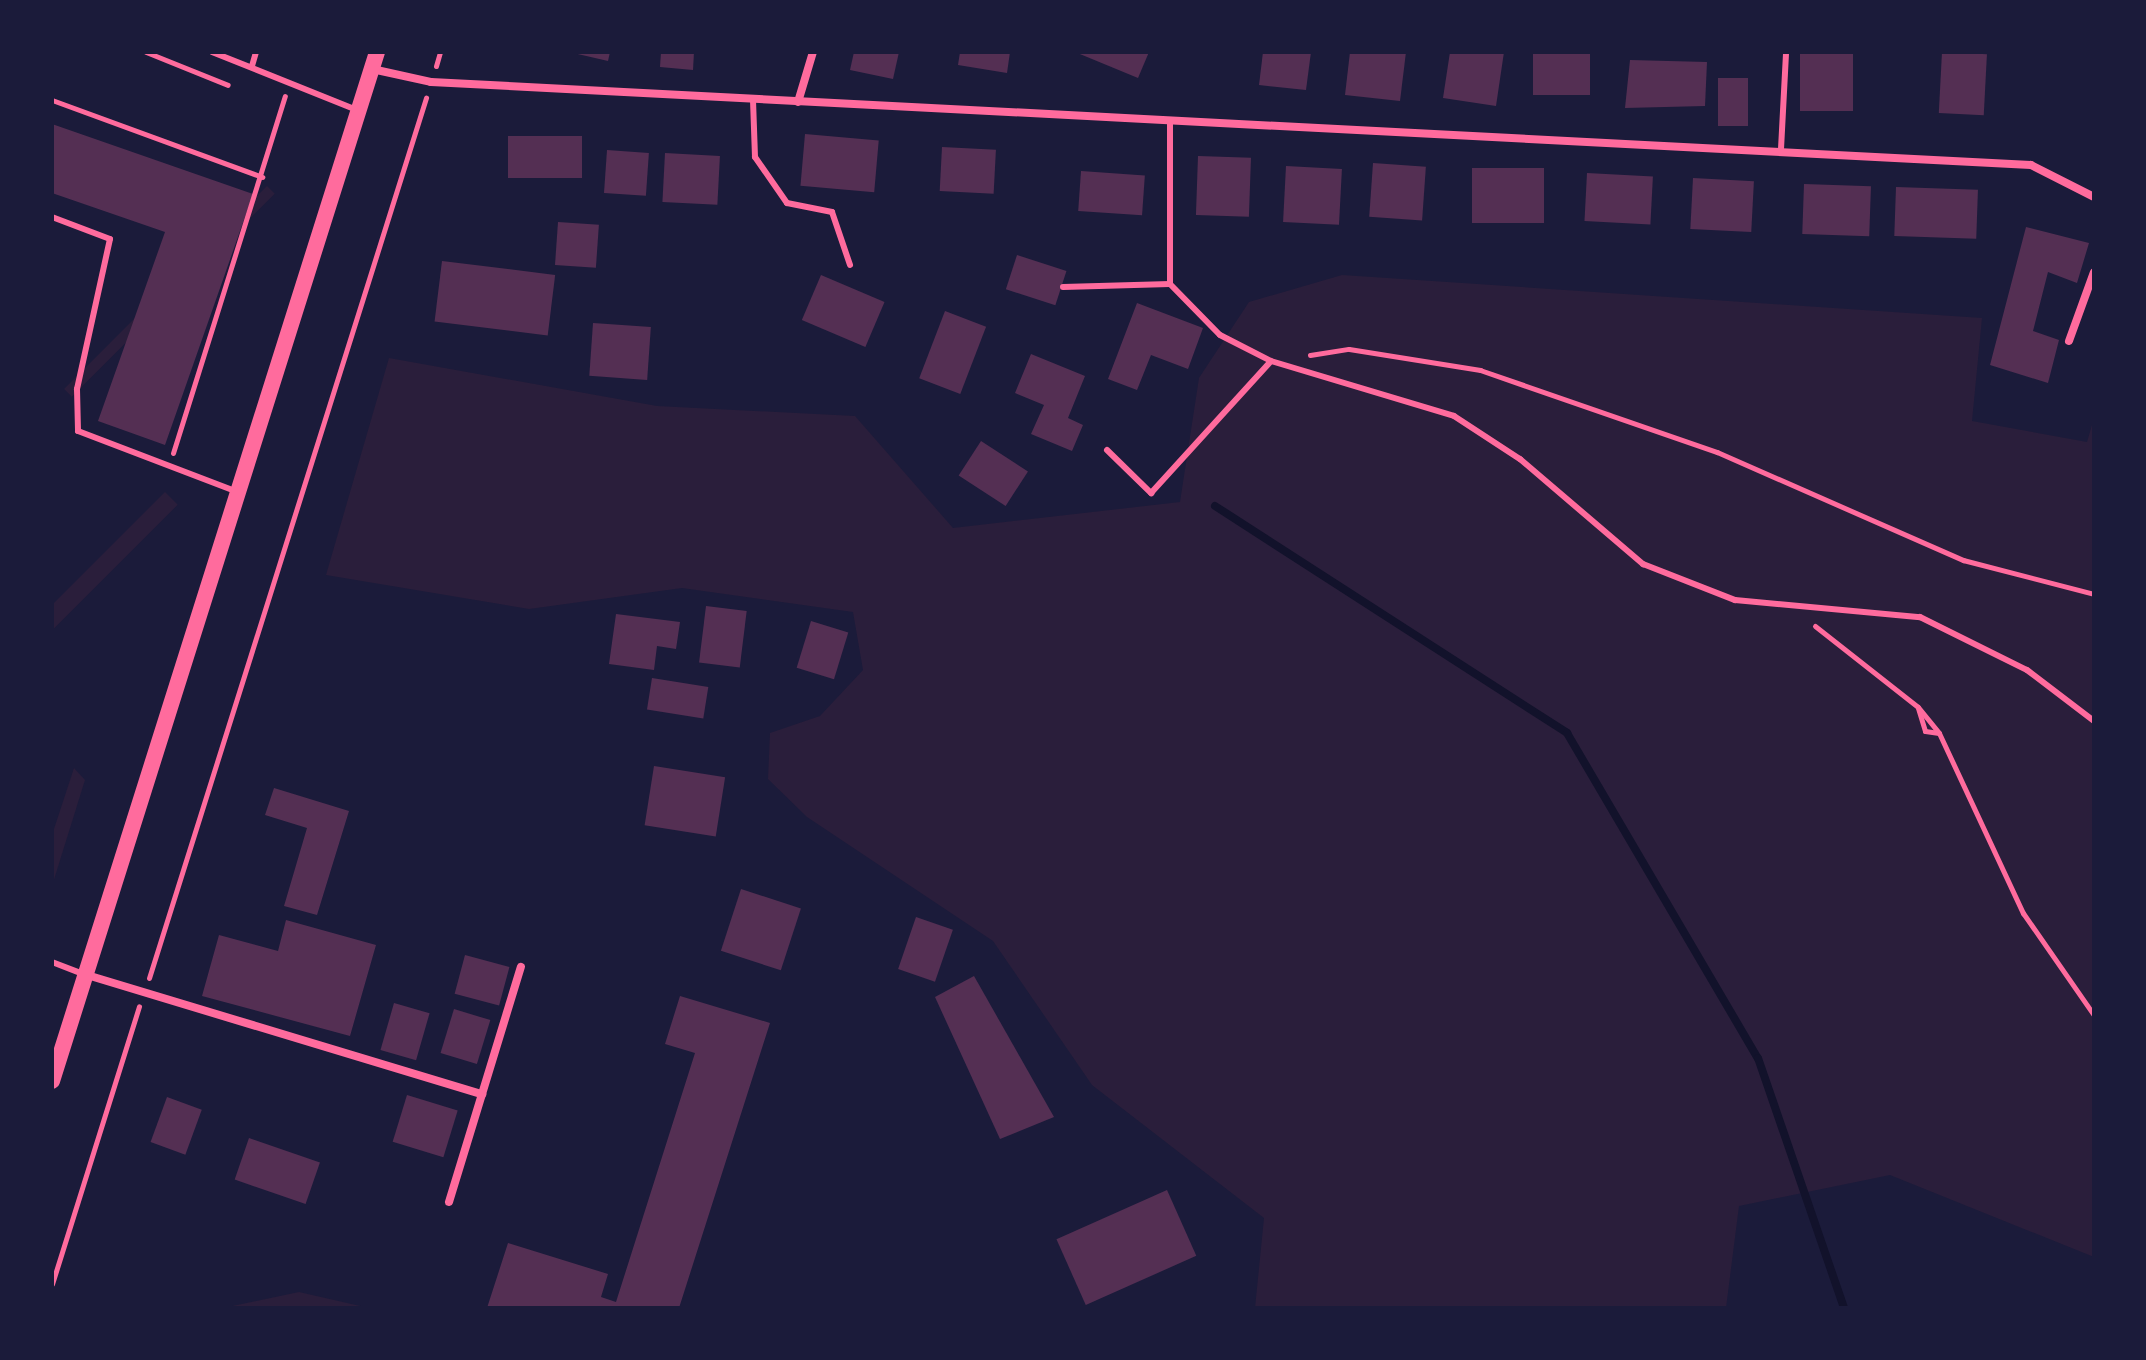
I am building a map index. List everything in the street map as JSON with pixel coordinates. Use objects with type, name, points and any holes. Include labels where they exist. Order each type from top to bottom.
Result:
[{"type":"main road","points":[[52,1081],[377,52]]},
{"type":"street","points":[[798,102],[813,52]]},
{"type":"street","points":[[371,69],[431,82],[1781,149],[2031,165],[2094,197]]},
{"type":"street","points":[[2069,341],[2094,272]]},
{"type":"street","points":[[449,1202],[521,967]]},
{"type":"street","points":[[87,975],[143,995],[482,1094]]},
{"type":"lane","points":[[212,52],[358,110]]},
{"type":"lane","points":[[252,66],[256,52]]},
{"type":"lane","points":[[1781,149],[1786,52]]},
{"type":"lane","points":[[753,100],[755,157],[787,203],[832,212],[850,265]]},
{"type":"lane","points":[[1170,121],[1170,284],[1220,335],[1271,361],[1454,416],[1520,459],[1643,564],[1735,600],[1920,617],[2027,670],[2094,721]]},
{"type":"lane","points":[[52,217],[110,239],[77,389],[78,431],[168,469],[240,493]]},
{"type":"lane","points":[[1063,287],[1170,284]]},
{"type":"lane","points":[[1107,450],[1151,493],[1271,361]]},
{"type":"lane","points":[[52,962],[87,975]]},
{"type":"path","points":[[146,52],[228,85]]},
{"type":"path","points":[[52,1284],[440,52]]},
{"type":"path","points":[[168,469],[262,177],[289,81]]},
{"type":"path","points":[[52,100],[262,177]]},
{"type":"path","points":[[1271,361],[1349,349],[1480,370],[1717,452],[1963,560],[2094,594]]},
{"type":"path","points":[[1811,624],[1918,707],[1939,733],[2023,913],[2094,1015]]},
{"type":"shaded area","points":[[267,186],[275,194],[72,397],[64,389]]},
{"type":"shaded area","points":[[1342,275],[1982,318],[1972,421],[2087,442],[2094,418],[2094,1257],[1890,1175],[1739,1206],[1726,1308],[1255,1308],[1264,1218],[1092,1085],[993,941],[807,817],[768,779],[770,733],[820,716],[863,670],[853,612],[682,588],[529,609],[326,575],[389,358],[657,406],[855,416],[953,528],[1180,502],[1199,378],[1249,302]]},
{"type":"shaded area","points":[[165,492],[178,505],[52,630],[52,605]]},
{"type":"shaded area","points":[[74,768],[85,780],[52,886],[52,835]]},
{"type":"shaded area","points":[[299,1292],[369,1308],[223,1308]]},
{"type":"building","points":[[569,52],[610,52],[608,61]]},
{"type":"building","points":[[661,52],[694,52],[693,70],[660,67]]},
{"type":"building","points":[[854,52],[899,52],[893,79],[850,70]]},
{"type":"building","points":[[960,52],[1010,52],[1007,73],[958,65]]},
{"type":"building","points":[[1075,52],[1149,52],[1138,78]]},
{"type":"building","points":[[1263,52],[1311,52],[1306,90],[1259,85]]},
{"type":"building","points":[[1350,52],[1406,52],[1400,101],[1345,95]]},
{"type":"building","points":[[1450,52],[1504,52],[1496,106],[1443,98]]},
{"type":"building","points":[[1533,52],[1590,52],[1590,95],[1533,95]]},
{"type":"building","points":[[1800,52],[1853,52],[1853,111],[1800,111]]},
{"type":"building","points":[[1942,52],[1987,54],[1984,115],[1939,113]]},
{"type":"building","points":[[1630,60],[1707,62],[1705,106],[1625,108]]},
{"type":"building","points":[[1718,78],[1748,78],[1748,126],[1718,126]]},
{"type":"building","points":[[52,124],[253,194],[165,445],[98,421],[165,232],[52,193]]},
{"type":"building","points":[[805,134],[879,140],[874,192],[800,186]]},
{"type":"building","points":[[508,136],[582,136],[582,178],[508,178]]},
{"type":"building","points":[[942,147],[996,150],[994,194],[940,191]]},
{"type":"building","points":[[607,150],[649,153],[646,196],[604,193]]},
{"type":"building","points":[[665,153],[720,156],[717,205],[662,202]]},
{"type":"building","points":[[1198,156],[1251,158],[1249,217],[1196,215]]},
{"type":"building","points":[[1373,163],[1426,167],[1422,221],[1369,217]]},
{"type":"building","points":[[1286,166],[1342,169],[1339,225],[1283,222]]},
{"type":"building","points":[[1472,168],[1544,168],[1544,223],[1472,223]]},
{"type":"building","points":[[1081,171],[1145,175],[1142,215],[1078,211]]},
{"type":"building","points":[[1587,173],[1653,176],[1650,224],[1584,221]]},
{"type":"building","points":[[1693,178],[1754,181],[1751,232],[1690,229]]},
{"type":"building","points":[[1804,184],[1871,186],[1869,236],[1802,234]]},
{"type":"building","points":[[1896,187],[1978,190],[1976,239],[1894,236]]},
{"type":"building","points":[[558,222],[599,225],[596,268],[555,265]]},
{"type":"building","points":[[2026,227],[2089,243],[2077,283],[2048,272],[2033,331],[2059,340],[2048,383],[1990,365]]},
{"type":"building","points":[[1017,255],[1066,271],[1055,305],[1006,289]]},
{"type":"building","points":[[442,261],[555,275],[548,335],[435,322]]},
{"type":"building","points":[[821,275],[885,302],[865,347],[802,320]]},
{"type":"building","points":[[1137,303],[1203,328],[1188,369],[1151,355],[1137,390],[1108,379]]},
{"type":"building","points":[[945,311],[986,327],[960,394],[919,378]]},
{"type":"building","points":[[593,323],[651,327],[647,380],[589,376]]},
{"type":"building","points":[[1031,354],[1085,376],[1068,418],[1083,425],[1072,451],[1031,434],[1044,405],[1015,393]]},
{"type":"building","points":[[981,441],[1028,471],[1006,506],[959,475]]},
{"type":"building","points":[[706,606],[747,611],[740,668],[699,663]]},
{"type":"building","points":[[616,614],[680,622],[676,649],[657,646],[654,670],[609,664]]},
{"type":"building","points":[[811,621],[848,632],[834,679],[797,668]]},
{"type":"building","points":[[652,678],[708,687],[703,719],[647,710]]},
{"type":"building","points":[[654,766],[725,777],[716,837],[645,825]]},
{"type":"building","points":[[274,788],[349,811],[317,915],[284,906],[307,828],[265,815]]},
{"type":"building","points":[[741,889],[801,908],[781,970],[721,951]]},
{"type":"building","points":[[916,917],[953,930],[935,982],[898,969]]},
{"type":"building","points":[[286,920],[376,945],[350,1036],[202,996],[219,935],[278,951]]},
{"type":"building","points":[[465,955],[509,967],[499,1006],[455,994]]},
{"type":"building","points":[[974,976],[1054,1117],[1000,1139],[935,997]]},
{"type":"building","points":[[680,996],[770,1023],[679,1308],[487,1308],[508,1243],[608,1274],[601,1297],[616,1302],[695,1053],[665,1044]]},
{"type":"building","points":[[394,1003],[430,1013],[416,1060],[380,1050]]},
{"type":"building","points":[[454,1009],[490,1020],[477,1064],[441,1053]]},
{"type":"building","points":[[407,1095],[458,1110],[443,1157],[393,1142]]},
{"type":"building","points":[[167,1097],[202,1110],[185,1155],[151,1142]]},
{"type":"building","points":[[249,1138],[320,1162],[306,1204],[235,1180]]},
{"type":"building","points":[[1167,1190],[1196,1256],[1086,1305],[1056,1239]]},
{"type":"waterway","points":[[1215,506],[1567,733],[1758,1058],[1844,1308]]}]
